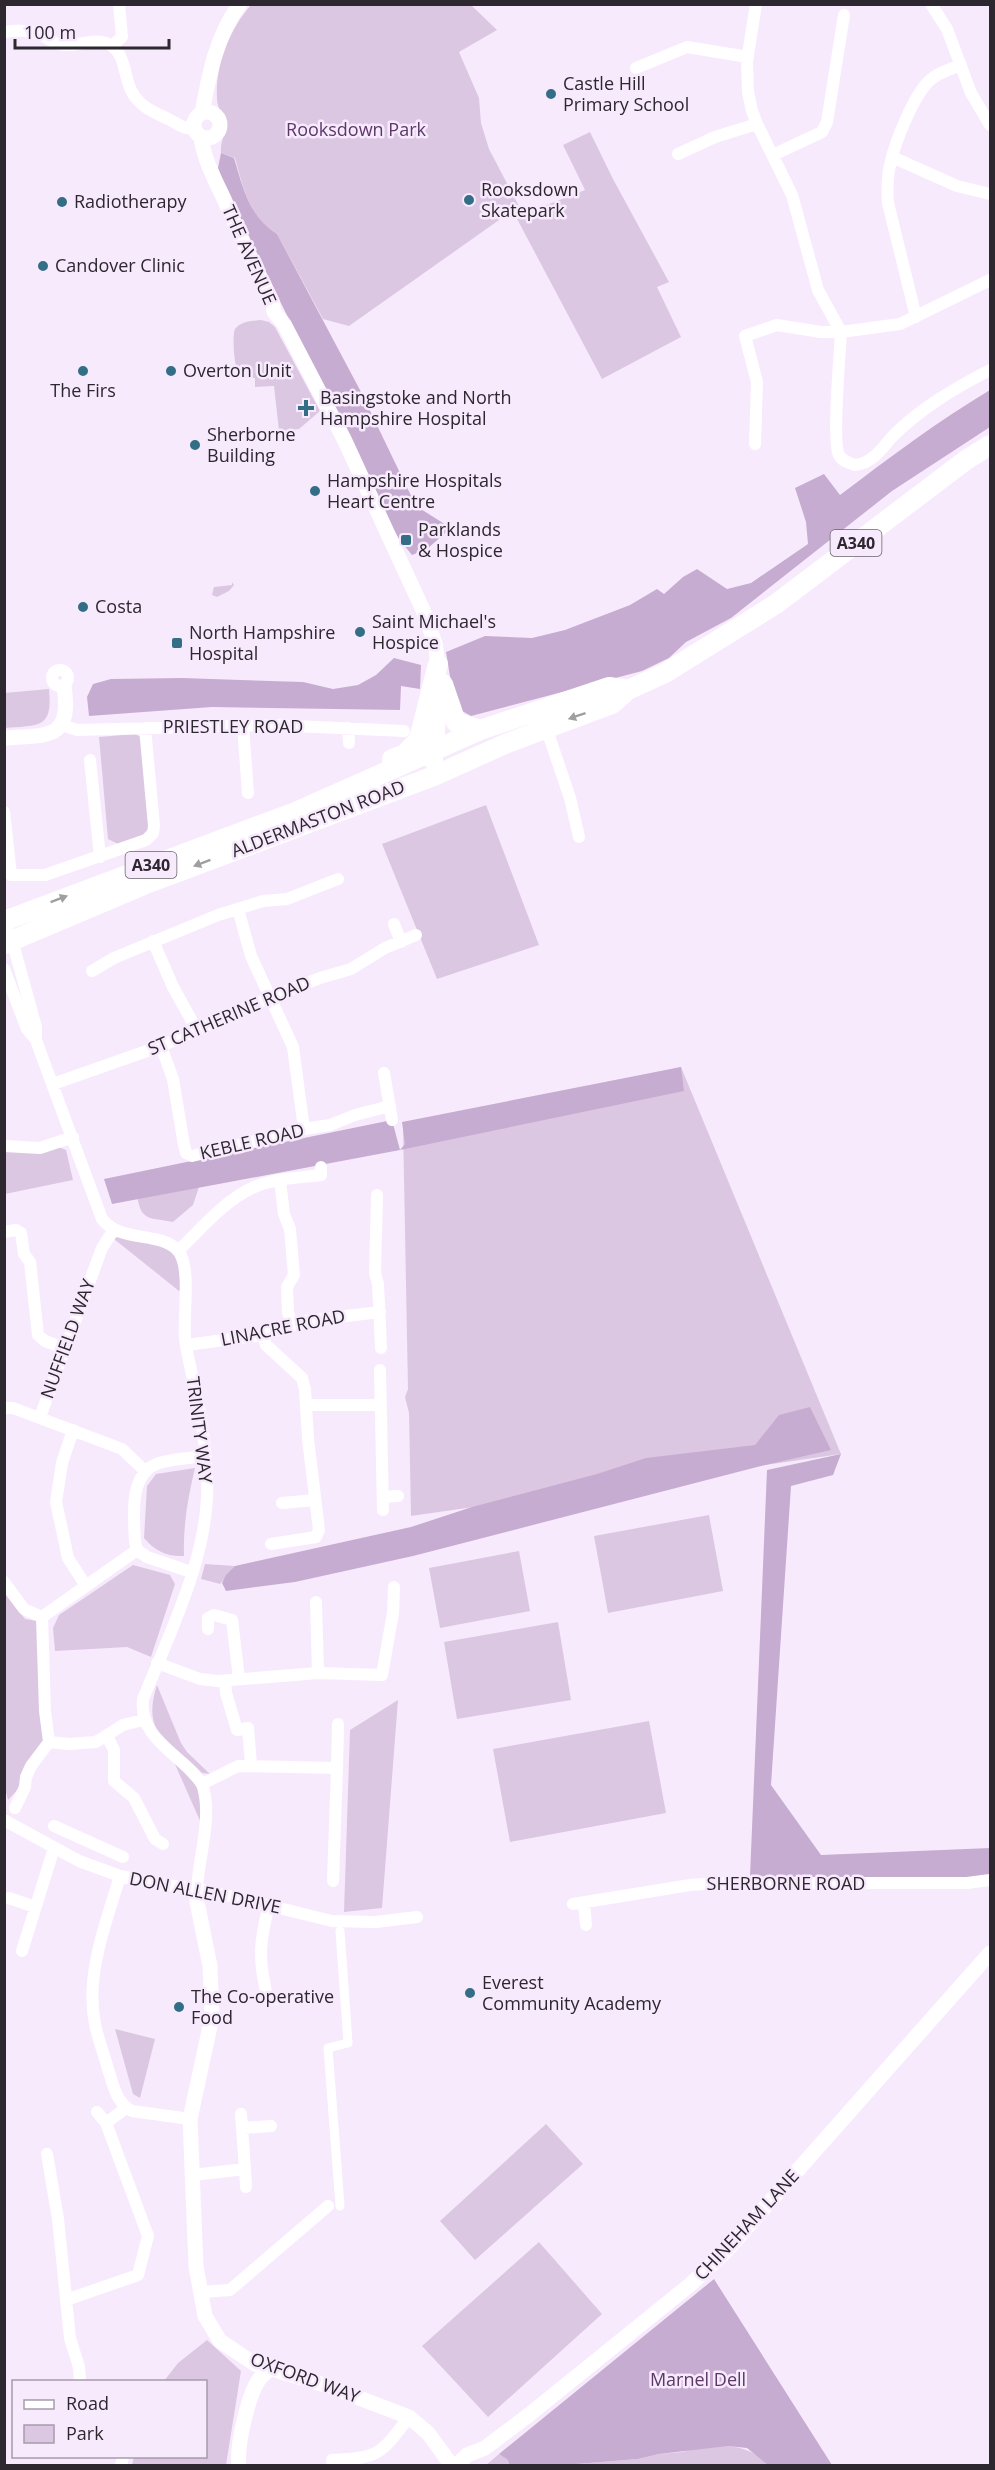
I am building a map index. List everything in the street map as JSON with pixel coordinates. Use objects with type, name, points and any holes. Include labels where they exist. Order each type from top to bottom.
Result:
[{"type":"main road","name":"ALDERMASTON ROAD","points":[[6,932],[146,884],[434,776],[505,744],[548,733],[563,721],[612,704],[628,690],[665,673],[776,604],[966,460],[990,445]]},
{"type":"main road","points":[[438,664],[456,722],[480,730]]},
{"type":"main road","points":[[434,776],[418,740],[438,664]]},
{"type":"main road","name":"ALDERMASTON ROAD","points":[[6,932],[298,811],[418,740],[480,730],[609,687],[628,690]]},
{"type":"main road","points":[[540,709],[548,733]]},
{"type":"main road","name":"A340","points":[[418,740],[441,757],[490,741],[505,744]]},
{"type":"street","points":[[112,46],[122,37],[119,4]]},
{"type":"street","name":"THE AVENUE","points":[[240,4],[232,15],[216,50],[210,73],[203,125],[211,170],[238,235],[272,301],[274,312],[284,324],[344,439],[423,610],[435,643],[438,664]]},
{"type":"street","points":[[756,4],[748,57],[748,92],[757,124],[792,195],[818,290],[841,332],[836,434],[838,453],[842,459],[855,465],[872,459],[900,429],[951,391],[990,370]]},
{"type":"street","points":[[931,4],[946,29],[971,93],[990,125]]},
{"type":"street","points":[[773,155],[822,132],[827,122],[844,15]]},
{"type":"street","points":[[4,32],[29,31],[57,44],[68,46],[88,41],[112,46],[122,61],[129,87],[135,98],[149,110],[186,129],[203,125]]},
{"type":"street","points":[[636,68],[687,47],[748,57]]},
{"type":"street","points":[[916,317],[888,203],[887,184],[892,157],[919,94],[928,82],[939,74],[961,64]]},
{"type":"street","points":[[678,154],[715,137],[757,124]]},
{"type":"street","points":[[892,157],[957,186],[990,194]]},
{"type":"street","points":[[755,444],[757,382],[744,337],[766,327],[777,325],[821,332],[885,327],[916,317],[990,280]]},
{"type":"street","points":[[60,685],[58,705],[63,723]]},
{"type":"street","name":"PRIESTLEY ROAD","points":[[4,738],[46,734],[57,730],[63,723],[77,730],[243,726],[348,728],[418,740]]},
{"type":"street","points":[[243,726],[248,793]]},
{"type":"street","points":[[4,812],[11,875],[45,875],[146,840],[153,833],[154,826],[145,728]]},
{"type":"street","points":[[348,728],[349,743]]},
{"type":"street","points":[[548,733],[570,798],[579,837]]},
{"type":"street","points":[[90,760],[100,857]]},
{"type":"street","points":[[92,972],[114,958],[153,941],[238,909],[263,901],[287,899],[338,879]]},
{"type":"street","points":[[238,909],[251,956],[293,1047],[304,1129]]},
{"type":"street","points":[[394,924],[401,942]]},
{"type":"street","points":[[6,932],[36,1027],[36,1040]]},
{"type":"street","name":"ST CATHERINE ROAD","points":[[53,1084],[161,1046],[271,997],[351,969],[385,948],[416,935]]},
{"type":"street","points":[[153,941],[173,987],[196,1029]]},
{"type":"street","points":[[4,969],[27,1029],[36,1040],[99,1212],[113,1231],[162,1242],[178,1251],[225,1208],[251,1188],[321,1175],[321,1167]]},
{"type":"street","name":"KEBLE ROAD","points":[[161,1046],[173,1079],[186,1153],[192,1156],[330,1125],[355,1115],[390,1106]]},
{"type":"street","points":[[384,1073],[392,1120]]},
{"type":"street","points":[[4,1146],[40,1149],[73,1137]]},
{"type":"street","points":[[280,1181],[284,1214],[290,1229],[294,1275],[287,1287],[288,1312],[292,1324]]},
{"type":"street","points":[[381,1347],[378,1284],[375,1274],[382,1201]]},
{"type":"street","points":[[4,1232],[16,1230],[21,1233],[24,1254],[30,1263],[38,1335],[45,1341],[64,1347]]},
{"type":"street","name":"NUFFIELD WAY","points":[[113,1231],[102,1248],[40,1417],[122,1449],[145,1471]]},
{"type":"street","name":"TRINITY WAY","points":[[143,1720],[142,1699],[177,1617],[200,1546],[207,1479],[197,1397],[186,1345],[183,1260],[178,1251]]},
{"type":"street","name":"LINACRE ROAD","points":[[186,1345],[263,1335],[311,1319],[380,1312]]},
{"type":"street","points":[[263,1335],[266,1345],[302,1378],[319,1530],[316,1537],[271,1544]]},
{"type":"street","points":[[380,1370],[383,1510]]},
{"type":"street","points":[[306,1405],[380,1405]]},
{"type":"street","points":[[4,1408],[13,1408],[40,1417]]},
{"type":"street","points":[[73,1430],[62,1463],[56,1502],[68,1558],[86,1586]]},
{"type":"street","points":[[191,1572],[147,1557],[137,1550],[135,1542],[136,1490],[145,1471],[157,1464],[205,1456]]},
{"type":"street","points":[[383,1497],[398,1496]]},
{"type":"street","points":[[282,1503],[315,1500]]},
{"type":"street","points":[[42,1617],[137,1550]]},
{"type":"street","points":[[4,1582],[24,1609],[42,1617]]},
{"type":"street","points":[[157,1663],[200,1679],[225,1681],[318,1673],[382,1675],[393,1613],[394,1587]]},
{"type":"street","points":[[316,1602],[318,1673]]},
{"type":"street","points":[[208,1629],[208,1618],[214,1615],[232,1620],[239,1680]]},
{"type":"street","points":[[15,1809],[26,1787],[26,1777],[31,1766],[49,1742],[45,1711],[42,1617]]},
{"type":"street","points":[[225,1681],[226,1693],[237,1730],[248,1728],[251,1765]]},
{"type":"street","points":[[49,1742],[69,1744],[96,1742],[123,1725],[143,1720],[155,1737],[202,1784],[206,1815],[197,1888]]},
{"type":"street","points":[[333,1881],[338,1724]]},
{"type":"street","points":[[107,1736],[114,1750],[114,1781],[135,1798],[155,1839],[163,1844]]},
{"type":"street","points":[[202,1784],[238,1766],[337,1768]]},
{"type":"street","name":"DON ALLEN DRIVE","points":[[4,1820],[89,1865],[120,1876],[165,1885],[197,1888],[332,1921],[376,1922],[417,1917]]},
{"type":"street","points":[[54,1826],[123,1857]]},
{"type":"street","points":[[89,1865],[97,1846]]},
{"type":"street","points":[[22,1951],[33,1932],[35,1907],[54,1848]]},
{"type":"street","points":[[120,1876],[94,1971],[95,2024],[116,2094],[126,2108],[132,2111],[190,2119]]},
{"type":"street","name":"SHERBORNE ROAD","points":[[586,1925],[578,1904],[690,1885],[956,1883],[990,1880]]},
{"type":"street","name":"OXFORD WAY","points":[[197,1888],[197,1902],[210,1966],[212,2017],[190,2119],[196,2266],[205,2316],[217,2337],[233,2351],[255,2364],[272,2367],[409,2416],[428,2433],[454,2466]]},
{"type":"street","points":[[9,1898],[35,1907]]},
{"type":"street","points":[[269,1905],[260,1939],[260,1960],[268,2000],[291,1997]]},
{"type":"street","points":[[201,2292],[230,2290],[334,2206],[328,2048],[348,2043],[340,1931]]},
{"type":"street","name":"CHINEHAM LANE","points":[[454,2466],[467,2455],[485,2448],[530,2414],[691,2284],[727,2250],[990,1953]]},
{"type":"street","points":[[106,2123],[126,2108]]},
{"type":"street","points":[[66,2300],[138,2275],[148,2236],[106,2123],[97,2112]]},
{"type":"street","points":[[241,2114],[246,2187]]},
{"type":"street","points":[[242,2128],[271,2126]]},
{"type":"street","points":[[47,2154],[45,2177],[58,2219],[70,2338],[79,2367],[80,2380]]},
{"type":"street","points":[[192,2175],[245,2169]]},
{"type":"street","points":[[255,2364],[258,2381]]},
{"type":"street","points":[[239,2466],[240,2438],[258,2381],[272,2367]]},
{"type":"street","points":[[333,2466],[332,2460],[369,2457],[378,2454],[387,2446],[409,2416]]},
{"type":"street","points":[[444,2452],[467,2455]]},
{"type":"green space","name":"Rooksdown Park","points":[[251,5],[471,5],[497,30],[459,52],[479,98],[481,123],[489,149],[519,206],[349,326],[323,319],[277,234],[260,219],[248,200],[235,158],[221,153],[225,126],[217,103],[218,74],[230,37]]},
{"type":"green space","points":[[590,132],[669,282],[657,287],[681,337],[602,379],[516,217],[585,190],[563,145]]},
{"type":"green space","points":[[221,153],[234,158],[253,210],[267,227],[277,234],[360,390],[416,506],[451,528],[427,549],[412,555],[399,539],[385,515],[226,191],[218,168]]},
{"type":"green space","points":[[261,320],[275,327],[320,411],[299,429],[279,431],[274,386],[255,387],[255,378],[244,377],[237,369],[235,329],[243,323]]},
{"type":"green space","points":[[990,390],[990,427],[892,491],[731,618],[686,642],[669,658],[642,671],[471,716],[455,707],[446,652],[485,636],[532,638],[565,630],[630,605],[657,589],[664,594],[683,577],[697,569],[727,589],[751,583],[808,544],[806,522],[795,488],[824,474],[840,495],[933,427]]},
{"type":"green space","points":[[232,582],[234,585],[229,591],[217,597],[212,595],[214,587],[232,585]]},
{"type":"green space","points":[[394,658],[421,665],[420,689],[401,686],[400,710],[212,707],[89,716],[87,697],[93,684],[111,679],[182,678],[303,682],[333,689],[358,685],[376,675]]},
{"type":"green space","points":[[49,689],[49,712],[46,718],[35,725],[5,728],[4,693]]},
{"type":"green space","points":[[135,734],[141,737],[150,828],[146,834],[118,844],[108,839],[99,737]]},
{"type":"green space","points":[[486,805],[539,945],[437,979],[382,844]]},
{"type":"green space","points":[[681,1067],[841,1454],[411,1516],[409,1413],[405,1397],[408,1389],[403,1127]]},
{"type":"green space","points":[[681,1067],[684,1091],[400,1150],[405,1144],[402,1122]]},
{"type":"green space","points":[[392,1120],[400,1150],[112,1204],[104,1179]]},
{"type":"green space","points":[[56,1146],[66,1150],[73,1180],[5,1194],[4,1149]]},
{"type":"green space","points":[[200,1184],[193,1205],[173,1222],[148,1217],[141,1210],[137,1195]]},
{"type":"green space","points":[[120,1235],[172,1249],[180,1262],[181,1289],[179,1291],[114,1239]]},
{"type":"green space","points":[[810,1407],[831,1450],[413,1556],[295,1582],[226,1591],[222,1583],[235,1566],[411,1527],[472,1507],[597,1474],[646,1458],[755,1445],[779,1415]]},
{"type":"green space","points":[[841,1454],[833,1475],[791,1486],[771,1785],[821,1855],[990,1848],[990,1875],[958,1880],[750,1876],[767,1470]]},
{"type":"green space","points":[[195,1468],[186,1511],[184,1556],[167,1554],[157,1550],[144,1538],[147,1486],[156,1474]]},
{"type":"green space","points":[[709,1515],[723,1591],[608,1613],[594,1536]]},
{"type":"green space","points":[[519,1551],[530,1611],[440,1628],[429,1568]]},
{"type":"green space","points":[[205,1564],[235,1566],[220,1584],[201,1579]]},
{"type":"green space","points":[[133,1565],[170,1575],[175,1584],[151,1657],[127,1647],[55,1651],[53,1628],[59,1615]]},
{"type":"green space","points":[[4,1592],[25,1619],[37,1621],[44,1740],[20,1779],[21,1786],[8,1800],[4,1784]]},
{"type":"green space","points":[[558,1622],[571,1700],[457,1719],[444,1642]]},
{"type":"green space","points":[[157,1685],[181,1743],[210,1774],[202,1773],[170,1745],[156,1727],[153,1702]]},
{"type":"green space","points":[[398,1700],[382,1908],[344,1912],[350,1730]]},
{"type":"green space","points":[[649,1721],[666,1813],[510,1842],[493,1749]]},
{"type":"green space","points":[[174,1762],[198,1788],[201,1823]]},
{"type":"green space","points":[[115,2029],[155,2039],[140,2098],[133,2094]]},
{"type":"green space","points":[[546,2124],[583,2164],[475,2260],[440,2221]]},
{"type":"green space","points":[[539,2242],[602,2314],[488,2417],[422,2346]]},
{"type":"green space","name":"Marnel Dell","points":[[714,2279],[832,2465],[768,2465],[747,2448],[728,2446],[659,2454],[638,2459],[552,2466],[509,2465],[508,2460],[499,2454]]},
{"type":"green space","points":[[207,2340],[241,2371],[226,2465],[132,2465],[134,2458],[207,2458],[207,2380],[165,2380],[178,2363]]},
{"type":"green space","points":[[707,2446],[747,2450],[768,2465],[552,2466],[638,2459]]},
{"type":"green space","points":[[499,2454],[508,2460],[509,2465],[485,2466]]},
{"type":"place","name":"Castle Hill Primary School","points":[[551,94]]},
{"type":"place","name":"Rooksdown Skatepark","points":[[469,200]]},
{"type":"place","name":"Radiotherapy","points":[[62,202]]},
{"type":"place","name":"Candover Clinic","points":[[43,266]]},
{"type":"place","name":"The Firs","points":[[83,371]]},
{"type":"place","name":"Overton Unit","points":[[171,371]]},
{"type":"place","name":"Basingstoke and North Hampshire Hospital","points":[[306,408]]},
{"type":"place","name":"Sherborne Building","points":[[195,445]]},
{"type":"place","name":"Hampshire Hospitals Heart Centre","points":[[315,491]]},
{"type":"place","name":"Parklands & Hospice","points":[[406,540]]},
{"type":"place","name":"Costa","points":[[83,607]]},
{"type":"place","name":"Saint Michael's Hospice","points":[[360,632]]},
{"type":"place","name":"North Hampshire Hospital","points":[[177,643]]},
{"type":"place","name":"Everest Community Academy","points":[[470,1993]]},
{"type":"place","name":"The Co-operative Food","points":[[179,2007]]}]
